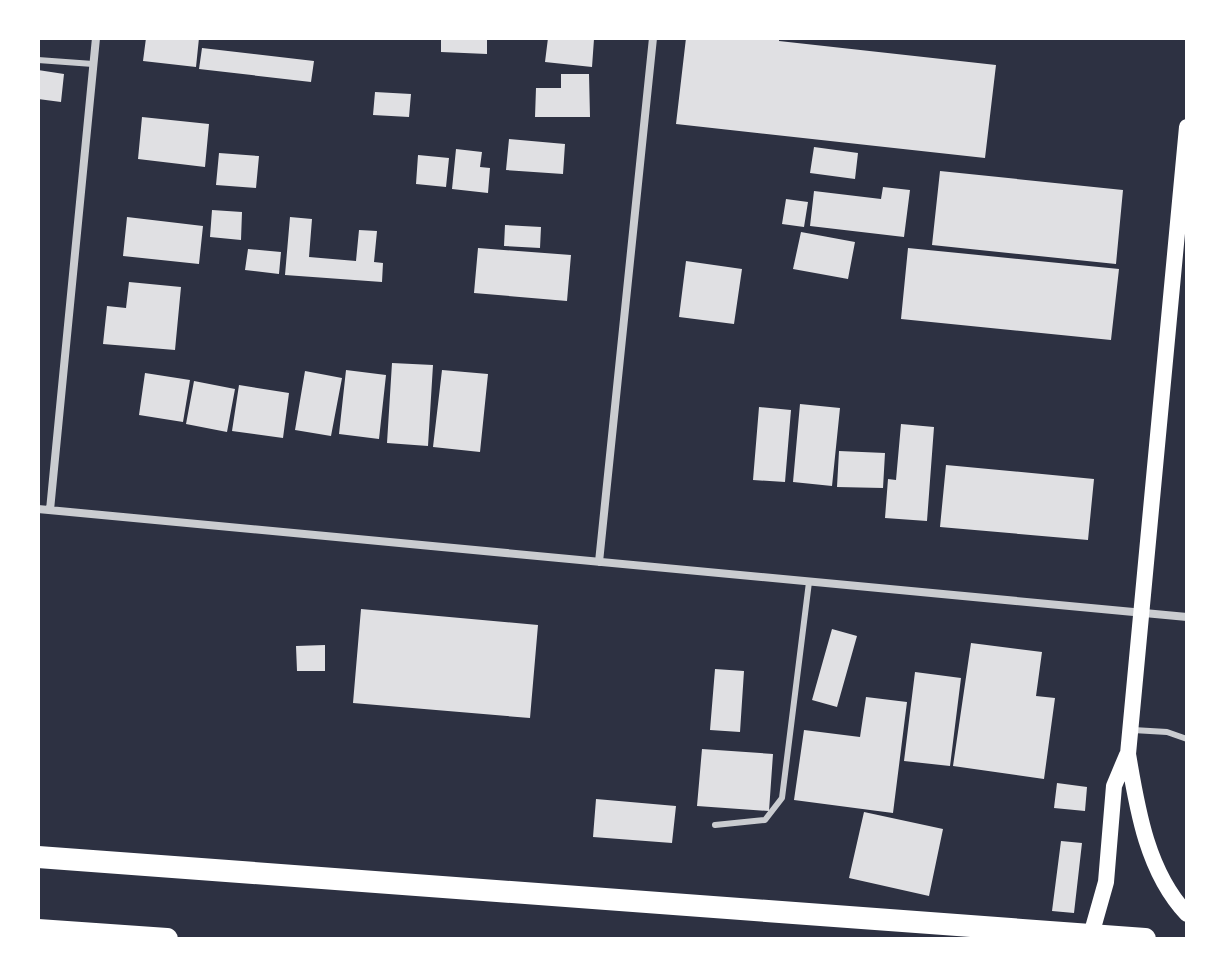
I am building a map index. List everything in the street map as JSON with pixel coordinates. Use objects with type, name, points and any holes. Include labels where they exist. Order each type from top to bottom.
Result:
[{"type":"highway","points":[[38,857],[1145,939]]},
{"type":"highway","points":[[38,930],[167,939]]},
{"type":"main road","points":[[1187,127],[1128,754],[1137,810],[1154,860],[1187,914]]},
{"type":"main road","points":[[1091,937],[1106,882],[1114,786],[1128,754]]},
{"type":"street","points":[[50,510],[96,38]]},
{"type":"street","points":[[599,562],[653,38]]},
{"type":"street","points":[[38,509],[1187,617]]},
{"type":"lane","points":[[38,60],[93,64]]},
{"type":"lane","points":[[715,825],[765,820],[782,798],[809,582]]},
{"type":"lane","points":[[1130,730],[1167,732],[1187,739]]},
{"type":"building","points":[[146,38],[199,38],[196,67],[143,61]]},
{"type":"building","points":[[441,38],[487,38],[487,54],[441,52]]},
{"type":"building","points":[[548,38],[594,39],[592,67],[545,62]]},
{"type":"building","points":[[686,38],[779,38],[779,41],[996,65],[985,158],[676,124]]},
{"type":"building","points":[[202,48],[314,61],[311,82],[199,69]]},
{"type":"building","points":[[38,70],[64,74],[61,102],[38,99]]},
{"type":"building","points":[[561,74],[589,74],[590,117],[535,117],[536,88],[561,88]]},
{"type":"building","points":[[375,92],[411,94],[409,117],[373,115]]},
{"type":"building","points":[[142,117],[209,124],[205,167],[138,159]]},
{"type":"building","points":[[509,139],[565,144],[563,174],[506,170]]},
{"type":"building","points":[[814,147],[858,153],[855,179],[810,173]]},
{"type":"building","points":[[456,149],[482,152],[480,167],[490,168],[488,193],[452,189]]},
{"type":"building","points":[[219,153],[259,156],[256,188],[216,185]]},
{"type":"building","points":[[418,155],[449,158],[446,187],[416,184]]},
{"type":"building","points":[[940,171],[1123,190],[1116,264],[932,245]]},
{"type":"building","points":[[883,187],[910,190],[904,237],[810,226],[814,191],[881,199]]},
{"type":"building","points":[[786,199],[808,202],[804,227],[782,224]]},
{"type":"building","points":[[212,210],[242,212],[241,240],[210,237]]},
{"type":"building","points":[[127,217],[203,226],[199,264],[123,256]]},
{"type":"building","points":[[290,217],[312,219],[309,257],[356,261],[359,230],[377,231],[374,262],[383,263],[382,282],[285,275]]},
{"type":"building","points":[[505,225],[541,227],[540,248],[504,246]]},
{"type":"building","points":[[801,232],[855,242],[848,279],[793,269]]},
{"type":"building","points":[[478,248],[571,255],[567,301],[474,293]]},
{"type":"building","points":[[908,248],[1119,269],[1111,340],[901,319]]},
{"type":"building","points":[[248,249],[281,252],[279,274],[245,270]]},
{"type":"building","points":[[686,261],[742,269],[734,324],[679,317]]},
{"type":"building","points":[[129,282],[181,287],[175,350],[103,344],[107,306],[126,308]]},
{"type":"building","points":[[392,363],[433,365],[428,446],[387,443]]},
{"type":"building","points":[[346,370],[386,375],[379,439],[339,434]]},
{"type":"building","points":[[442,370],[488,374],[480,452],[433,447]]},
{"type":"building","points":[[305,371],[342,378],[331,436],[295,430]]},
{"type":"building","points":[[145,373],[190,380],[183,422],[139,415]]},
{"type":"building","points":[[194,381],[235,389],[227,432],[186,424]]},
{"type":"building","points":[[239,385],[289,393],[283,438],[232,431]]},
{"type":"building","points":[[800,404],[840,408],[832,486],[793,482]]},
{"type":"building","points":[[759,407],[791,410],[785,482],[753,480]]},
{"type":"building","points":[[901,424],[934,427],[927,521],[885,518],[888,479],[896,480]]},
{"type":"building","points":[[839,451],[885,453],[883,488],[837,487]]},
{"type":"building","points":[[946,465],[1094,479],[1088,540],[940,527]]},
{"type":"building","points":[[361,609],[538,625],[530,718],[353,703]]},
{"type":"building","points":[[832,629],[857,636],[837,707],[812,700]]},
{"type":"building","points":[[971,643],[1042,652],[1036,696],[1055,698],[1044,779],[953,766]]},
{"type":"building","points":[[325,645],[325,671],[297,671],[296,646]]},
{"type":"building","points":[[715,669],[744,671],[740,732],[710,730]]},
{"type":"building","points":[[915,672],[961,678],[950,766],[904,761]]},
{"type":"building","points":[[866,697],[907,702],[893,813],[794,800],[804,730],[860,737]]},
{"type":"building","points":[[702,749],[773,754],[769,811],[697,806]]},
{"type":"building","points":[[1057,783],[1087,787],[1085,811],[1054,808]]},
{"type":"building","points":[[596,799],[676,806],[672,843],[593,837]]},
{"type":"building","points":[[864,812],[943,829],[929,896],[849,878]]},
{"type":"building","points":[[1061,841],[1082,843],[1074,913],[1052,911]]}]
